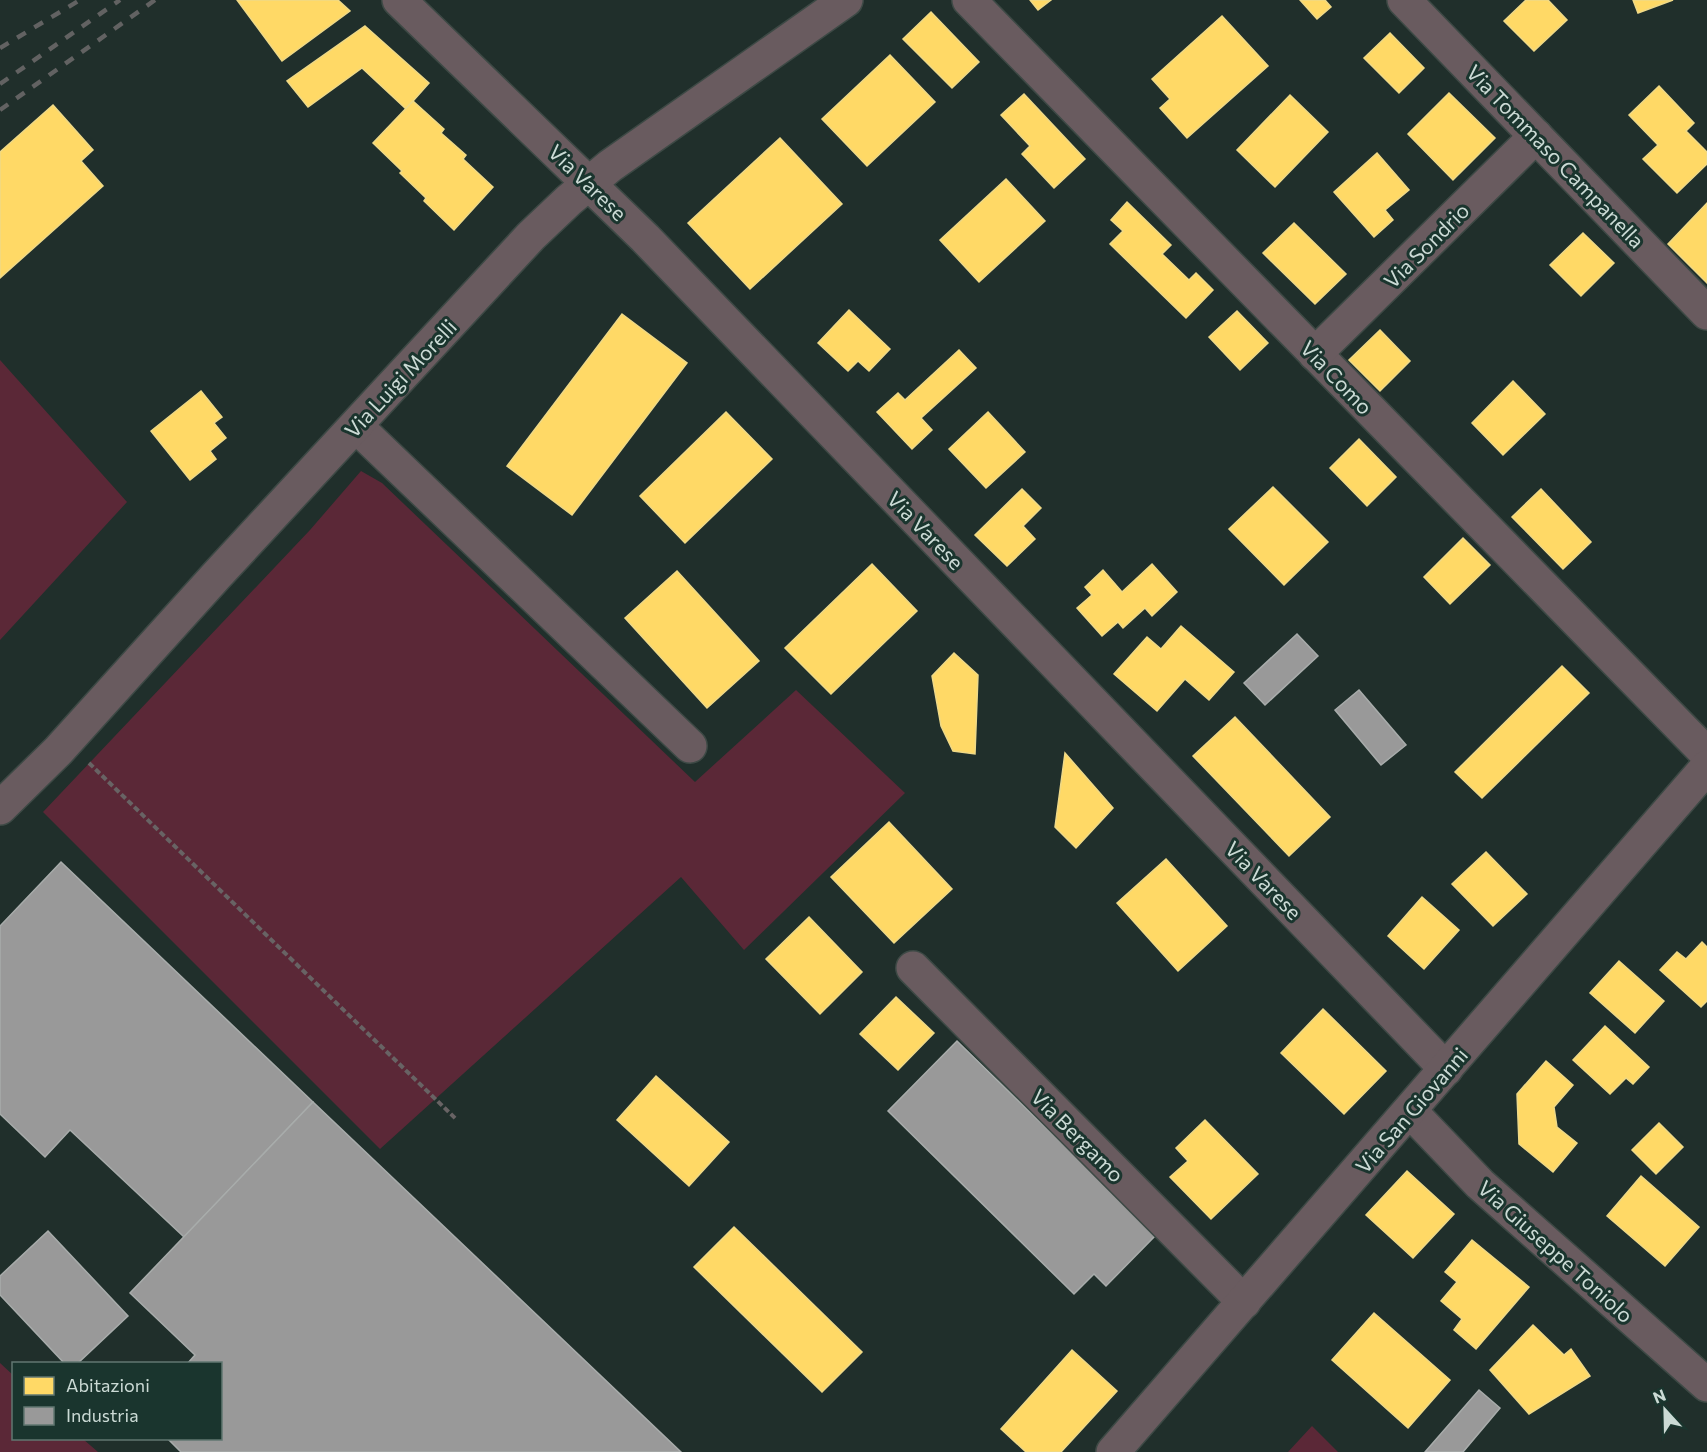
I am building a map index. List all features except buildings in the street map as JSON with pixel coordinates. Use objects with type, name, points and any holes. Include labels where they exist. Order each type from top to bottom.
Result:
[{"type":"street","name":"Via Varese","points":[[399,0],[589,183],[1446,1069]]},
{"type":"street","name":"Via Luigi Morelli","points":[[0,808],[66,741],[531,236],[589,183],[658,131],[846,0]]},
{"type":"street","name":"Via Como","points":[[969,0],[1707,754]]},
{"type":"street","name":"Via Tommaso Campanella","points":[[1404,0],[1707,313]]},
{"type":"street","name":"Via Sondrio","points":[[1315,354],[1536,136]]},
{"type":"street","points":[[356,426],[690,747]]},
{"type":"street","name":"Via San Giovanni","points":[[1113,1452],[1707,767]]},
{"type":"street","name":"Via Bergamo","points":[[913,968],[1244,1302]]},
{"type":"street","name":"Via Giuseppe Toniolo","points":[[1410,1111],[1480,1184],[1707,1385]]},
{"type":"path","points":[[66,741],[457,1120]]},
{"type":"shaded area","points":[[0,360],[127,502],[0,640]]},
{"type":"shaded area","points":[[361,471],[382,483],[695,782],[796,690],[905,793],[744,950],[681,877],[380,1149],[43,812],[310,530]]},
{"type":"shaded area","points":[[0,1363],[12,1374],[12,1440],[84,1440],[98,1452],[0,1452]]},
{"type":"shaded area","points":[[1312,1426],[1338,1452],[1288,1452]]},
{"type":"railway","points":[[0,48],[80,0]]},
{"type":"railway","points":[[0,84],[120,0]]},
{"type":"railway","points":[[0,110],[155,0]]}]
